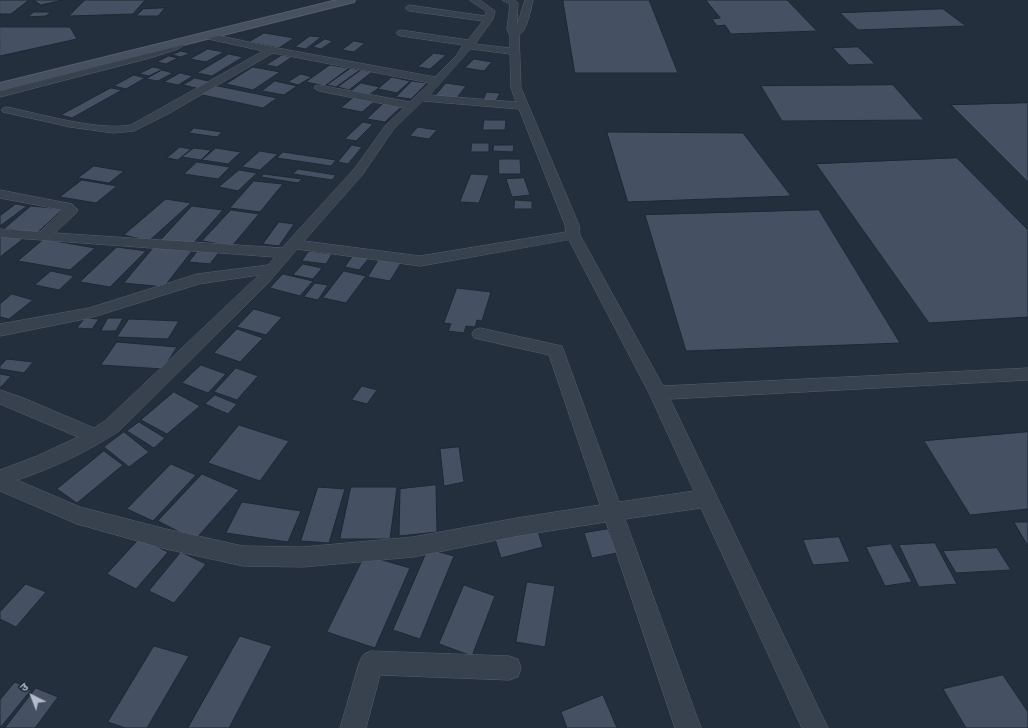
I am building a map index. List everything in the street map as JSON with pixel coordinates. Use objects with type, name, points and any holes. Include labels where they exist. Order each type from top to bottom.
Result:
[{"type":"street","points":[[0,82],[324,0]]},
{"type":"street","points":[[0,87],[350,0]]},
{"type":"street","points":[[0,478],[46,462],[96,437],[123,416],[207,336],[272,269],[359,171],[389,128],[438,81],[469,45],[489,19],[491,11],[474,0]]},
{"type":"street","points":[[506,0],[514,3],[512,29],[516,44],[516,88],[572,225],[573,235],[658,393],[815,728]]},
{"type":"street","points":[[516,44],[529,0]]},
{"type":"street","points":[[409,8],[489,19]]},
{"type":"street","points":[[401,33],[469,45],[516,44]]},
{"type":"street","points":[[207,36],[272,50],[438,81]]},
{"type":"street","points":[[0,94],[147,56],[175,47],[185,41]]},
{"type":"street","points":[[7,110],[70,124],[113,130],[134,128],[272,50]]},
{"type":"street","points":[[319,88],[417,102],[524,106]]},
{"type":"street","points":[[0,194],[67,207],[71,210],[43,236]]},
{"type":"street","points":[[0,233],[290,248],[420,261],[573,235]]},
{"type":"street","points":[[0,330],[90,313],[197,279],[272,269]]},
{"type":"street","points":[[480,334],[556,350],[614,512],[688,728]]},
{"type":"street","points":[[658,393],[1028,374]]},
{"type":"street","points":[[0,397],[96,437]]},
{"type":"street","points":[[0,482],[77,515],[166,539],[243,556],[303,557],[413,547],[517,527],[708,498]]},
{"type":"street","points":[[353,728],[371,663],[509,668]]},
{"type":"building","points":[[0,0],[29,0],[11,14],[0,14]]},
{"type":"building","points":[[34,0],[63,0],[41,5]]},
{"type":"building","points":[[85,0],[145,0],[133,14],[69,16]]},
{"type":"building","points":[[563,0],[649,0],[678,73],[575,73]]},
{"type":"building","points":[[706,0],[787,0],[817,31],[731,34],[725,25],[717,26],[712,19],[720,18]]},
{"type":"building","points":[[165,8],[158,16],[136,16],[143,9]]},
{"type":"building","points":[[943,9],[966,26],[858,30],[840,13]]},
{"type":"building","points":[[34,12],[51,12],[46,16],[28,17]]},
{"type":"building","points":[[0,27],[70,27],[77,39],[0,56]]},
{"type":"building","points":[[264,33],[294,38],[279,48],[249,42]]},
{"type":"building","points":[[310,36],[321,37],[306,49],[295,47]]},
{"type":"building","points":[[325,39],[333,41],[321,49],[313,47]]},
{"type":"building","points":[[354,41],[365,43],[354,52],[342,50]]},
{"type":"building","points":[[858,47],[875,64],[849,65],[833,48]]},
{"type":"building","points":[[208,49],[224,52],[206,62],[190,59]]},
{"type":"building","points":[[181,51],[190,53],[181,57],[172,55]]},
{"type":"building","points":[[434,53],[446,55],[430,69],[418,67]]},
{"type":"building","points":[[229,54],[243,57],[212,76],[197,73]]},
{"type":"building","points":[[282,55],[292,57],[277,67],[266,65]]},
{"type":"building","points":[[169,56],[178,58],[166,64],[157,62]]},
{"type":"building","points":[[474,59],[492,62],[484,71],[465,68]]},
{"type":"building","points":[[330,65],[349,68],[325,86],[306,82]]},
{"type":"building","points":[[153,67],[163,69],[149,76],[139,74]]},
{"type":"building","points":[[253,67],[280,72],[253,90],[226,84]]},
{"type":"building","points":[[351,68],[360,70],[336,87],[327,85]]},
{"type":"building","points":[[162,70],[173,73],[158,81],[146,79]]},
{"type":"building","points":[[361,70],[372,72],[349,90],[338,87]]},
{"type":"building","points":[[180,73],[193,76],[178,85],[164,82]]},
{"type":"building","points":[[301,74],[312,77],[298,85],[288,82]]},
{"type":"building","points":[[134,75],[145,78],[126,89],[114,86]]},
{"type":"building","points":[[392,77],[410,81],[397,93],[378,89]]},
{"type":"building","points":[[195,78],[213,82],[200,89],[183,85]]},
{"type":"building","points":[[275,81],[297,86],[284,95],[262,91]]},
{"type":"building","points":[[412,81],[427,83],[411,99],[396,97]]},
{"type":"building","points":[[361,83],[380,87],[369,95],[351,91]]},
{"type":"building","points":[[446,83],[466,86],[456,99],[435,96]]},
{"type":"building","points":[[213,85],[277,98],[263,108],[198,94]]},
{"type":"building","points":[[893,85],[924,120],[782,121],[761,86]]},
{"type":"building","points":[[111,88],[122,90],[72,118],[61,115]]},
{"type":"building","points":[[487,92],[500,93],[496,101],[483,100]]},
{"type":"building","points":[[354,97],[374,102],[362,112],[341,108]]},
{"type":"building","points":[[384,103],[401,107],[385,122],[367,119]]},
{"type":"building","points":[[1028,103],[1028,182],[951,105]]},
{"type":"building","points":[[484,120],[506,120],[505,130],[483,130]]},
{"type":"building","points":[[363,122],[373,124],[356,141],[345,139]]},
{"type":"building","points":[[418,127],[437,130],[429,139],[410,136]]},
{"type":"building","points":[[194,128],[222,132],[217,137],[189,133]]},
{"type":"building","points":[[607,132],[743,133],[791,196],[628,202]]},
{"type":"building","points":[[472,143],[489,143],[489,152],[471,152]]},
{"type":"building","points":[[352,145],[362,147],[348,164],[338,162]]},
{"type":"building","points":[[494,145],[514,145],[513,152],[493,151]]},
{"type":"building","points":[[180,147],[191,149],[178,160],[167,158]]},
{"type":"building","points":[[194,148],[211,150],[201,160],[182,157]]},
{"type":"building","points":[[216,148],[241,152],[228,164],[202,160]]},
{"type":"building","points":[[260,151],[278,154],[260,170],[242,167]]},
{"type":"building","points":[[283,152],[336,160],[331,166],[277,158]]},
{"type":"building","points":[[957,158],[1028,230],[1028,317],[929,323],[816,164]]},
{"type":"building","points":[[499,159],[520,159],[521,174],[499,174]]},
{"type":"building","points":[[197,162],[230,167],[218,179],[184,174]]},
{"type":"building","points":[[94,166],[124,171],[109,183],[78,178]]},
{"type":"building","points":[[298,169],[336,175],[332,180],[293,174]]},
{"type":"building","points":[[239,170],[257,173],[238,191],[219,187]]},
{"type":"building","points":[[264,174],[302,179],[298,183],[261,177]]},
{"type":"building","points":[[471,174],[489,175],[479,203],[460,202]]},
{"type":"building","points":[[524,178],[530,195],[512,197],[506,179]]},
{"type":"building","points":[[82,180],[117,186],[96,203],[60,197]]},
{"type":"building","points":[[254,181],[283,184],[260,212],[230,208]]},
{"type":"building","points":[[166,199],[191,203],[149,241],[124,235]]},
{"type":"building","points":[[515,200],[532,201],[532,209],[514,209]]},
{"type":"building","points":[[16,204],[27,206],[0,226],[0,216]]},
{"type":"building","points":[[31,206],[63,209],[37,233],[4,229]]},
{"type":"building","points":[[192,206],[223,210],[191,246],[159,242]]},
{"type":"building","points":[[231,210],[259,214],[232,246],[202,241]]},
{"type":"building","points":[[819,210],[900,343],[686,351],[645,215]]},
{"type":"building","points":[[279,222],[294,224],[279,246],[263,244]]},
{"type":"building","points":[[3,236],[23,239],[0,257],[0,238]]},
{"type":"building","points":[[44,239],[95,248],[70,270],[18,261]]},
{"type":"building","points":[[117,247],[146,251],[110,287],[80,282]]},
{"type":"building","points":[[154,247],[192,251],[164,287],[124,283]]},
{"type":"building","points":[[200,248],[220,251],[210,264],[189,262]]},
{"type":"building","points":[[309,251],[332,254],[326,264],[302,261]]},
{"type":"building","points":[[355,253],[370,257],[359,270],[345,267]]},
{"type":"building","points":[[379,259],[401,263],[390,281],[368,277]]},
{"type":"building","points":[[303,264],[322,268],[313,279],[293,275]]},
{"type":"building","points":[[51,271],[74,276],[59,290],[35,285]]},
{"type":"building","points":[[344,271],[366,276],[346,303],[323,298]]},
{"type":"building","points":[[283,274],[313,281],[300,296],[270,288]]},
{"type":"building","points":[[315,283],[328,285],[318,300],[304,297]]},
{"type":"building","points":[[457,288],[491,292],[482,321],[477,320],[475,327],[466,326],[464,333],[448,331],[451,324],[444,323]]},
{"type":"building","points":[[12,294],[33,300],[9,319],[0,317],[0,304]]},
{"type":"building","points":[[254,309],[282,317],[266,335],[237,327]]},
{"type":"building","points":[[85,318],[99,319],[92,329],[77,328]]},
{"type":"building","points":[[108,318],[123,318],[116,331],[101,331]]},
{"type":"building","points":[[129,319],[179,321],[168,339],[117,337]]},
{"type":"building","points":[[237,329],[263,338],[240,362],[214,353]]},
{"type":"building","points":[[117,342],[177,347],[163,369],[101,365]]},
{"type":"building","points":[[7,359],[33,362],[24,373],[0,369],[0,366]]},
{"type":"building","points":[[201,365],[226,374],[208,393],[182,383]]},
{"type":"building","points":[[236,368],[258,376],[237,400],[214,392]]},
{"type":"building","points":[[0,374],[11,376],[0,388]]},
{"type":"building","points":[[362,386],[377,390],[367,404],[352,400]]},
{"type":"building","points":[[174,392],[200,406],[167,434],[141,420]]},
{"type":"building","points":[[215,395],[237,404],[228,414],[205,404]]},
{"type":"building","points":[[139,422],[165,438],[154,448],[127,431]]},
{"type":"building","points":[[239,425],[289,441],[260,481],[208,463]]},
{"type":"building","points":[[124,432],[149,452],[129,467],[104,447]]},
{"type":"building","points":[[1028,432],[1028,509],[970,515],[924,441]]},
{"type":"building","points":[[459,447],[464,482],[444,486],[440,449]]},
{"type":"building","points":[[104,451],[123,465],[77,503],[57,489]]},
{"type":"building","points":[[171,464],[196,475],[153,521],[127,509]]},
{"type":"building","points":[[202,474],[239,490],[195,540],[158,521]]},
{"type":"building","points":[[436,485],[437,532],[399,536],[400,489]]},
{"type":"building","points":[[318,487],[345,489],[329,543],[301,541]]},
{"type":"building","points":[[351,487],[397,487],[390,539],[340,539]]},
{"type":"building","points":[[242,502],[301,511],[288,542],[226,533]]},
{"type":"building","points":[[1014,522],[1028,522],[1028,546]]},
{"type":"building","points":[[537,528],[543,547],[501,558],[495,539]]},
{"type":"building","points":[[608,529],[617,553],[592,558],[584,533]]},
{"type":"building","points":[[839,537],[850,562],[813,565],[803,540]]},
{"type":"building","points":[[140,538],[168,552],[136,589],[107,574]]},
{"type":"building","points":[[935,543],[957,584],[919,587],[899,545]]},
{"type":"building","points":[[891,544],[912,582],[885,586],[866,547]]},
{"type":"building","points":[[997,548],[1011,570],[956,573],[943,551]]},
{"type":"building","points":[[428,549],[454,556],[420,639],[393,630]]},
{"type":"building","points":[[181,552],[206,564],[174,603],[149,591]]},
{"type":"building","points":[[365,555],[410,568],[375,648],[327,632]]},
{"type":"building","points":[[527,582],[555,586],[545,647],[516,642]]},
{"type":"building","points":[[26,584],[46,592],[16,627],[0,619],[0,612]]},
{"type":"building","points":[[464,585],[495,596],[472,656],[439,644]]},
{"type":"building","points":[[240,636],[272,646],[229,728],[188,728]]},
{"type":"building","points":[[154,646],[189,656],[147,728],[125,728],[108,722]]},
{"type":"building","points":[[1003,675],[1028,712],[1028,728],[966,728],[943,689]]},
{"type":"building","points":[[15,682],[31,690],[0,728],[0,700]]},
{"type":"building","points":[[36,688],[58,697],[35,728],[5,728]]},
{"type":"building","points":[[603,695],[617,728],[567,728],[561,712]]}]
